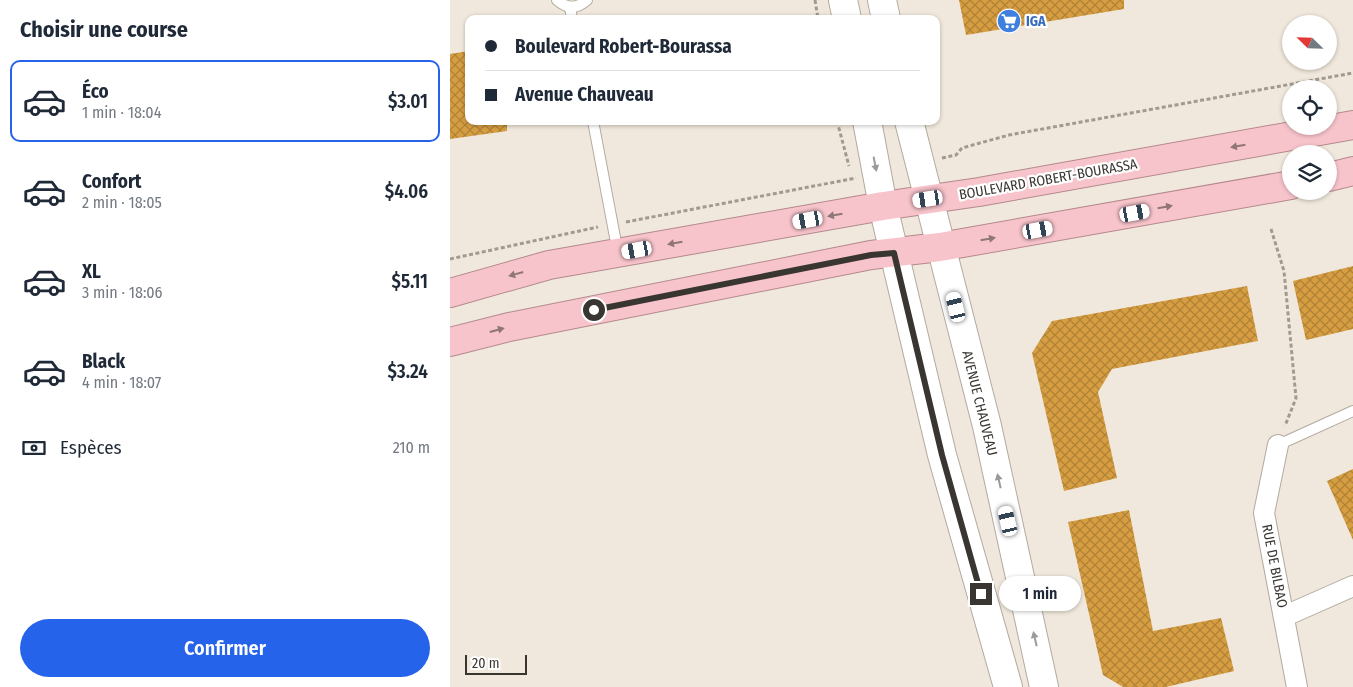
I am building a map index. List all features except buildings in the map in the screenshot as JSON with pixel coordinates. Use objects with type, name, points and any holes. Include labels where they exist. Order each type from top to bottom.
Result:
[{"type":"highway","name":"BOULEVARD ROBERT-BOURASSA","points":[[450,293],[549,265],[883,206],[989,190],[1353,125]]},
{"type":"highway","points":[[1337,175],[1353,171]]},
{"type":"highway","points":[[450,342],[584,311],[871,255],[940,247],[1282,187]]},
{"type":"main road","points":[[843,0],[845,15]]},
{"type":"main road","points":[[882,0],[885,15]]},
{"type":"main road","points":[[868,125],[883,206],[961,528],[1008,687]]},
{"type":"main road","name":"AVENUE CHAUVEAU","points":[[910,125],[986,426],[1044,687]]},
{"type":"street","name":"RUE DE BILBAO","points":[[1278,445],[1264,513],[1297,687]]},
{"type":"street","points":[[1285,616],[1353,586]]},
{"type":"lane","points":[[557,0],[570,7],[576,7],[587,0]]},
{"type":"lane","points":[[570,7],[571,15]]},
{"type":"lane","points":[[594,125],[618,253]]},
{"type":"lane","points":[[1278,445],[1353,411]]},
{"type":"path","points":[[815,0],[817,15]]},
{"type":"path","points":[[956,155],[962,148],[1009,135],[1353,73]]},
{"type":"path","points":[[450,259],[613,225],[860,178],[850,167],[839,125]]},
{"type":"path","points":[[1271,228],[1284,271],[1296,398],[1278,445]]},
{"type":"place","name":"IGA","points":[[1009,21]]},
{"type":"route","points":[[594,310],[871,255],[894,253],[942,455],[981,594]]}]
